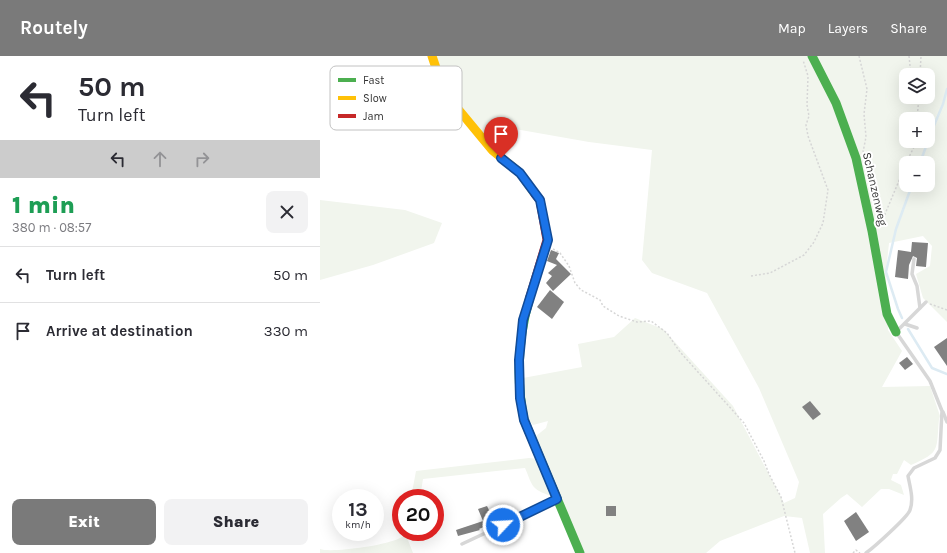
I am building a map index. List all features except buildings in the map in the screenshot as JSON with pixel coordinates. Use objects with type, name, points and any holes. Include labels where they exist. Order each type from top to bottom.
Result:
[{"type":"street","points":[[432,56],[435,66]]},
{"type":"street","name":"Schanzenweg","points":[[812,56],[836,103],[856,158],[872,231],[887,314],[896,332]]},
{"type":"street","points":[[462,114],[492,150],[520,173],[540,200],[548,240],[523,320],[519,360],[520,398],[524,420],[580,553]]},
{"type":"lane","points":[[914,259],[912,274],[917,286],[920,308]]},
{"type":"lane","points":[[926,302],[896,332],[930,381],[947,422]]},
{"type":"lane","points":[[905,324],[917,328]]},
{"type":"lane","points":[[866,553],[875,547],[910,511],[912,495],[908,476],[914,468],[935,458],[940,450],[942,411]]},
{"type":"lane","points":[[462,544],[557,499]]},
{"type":"path","points":[[751,276],[770,273],[804,254],[814,242],[823,223],[828,190],[808,136],[806,125],[809,116],[807,105],[808,76],[803,60],[804,56]]},
{"type":"path","points":[[856,158],[863,155],[866,138],[864,114],[867,89],[859,56]]},
{"type":"path","points":[[909,56],[910,68]]},
{"type":"path","points":[[920,68],[921,56]]},
{"type":"path","points":[[880,227],[899,180]]},
{"type":"path","points":[[545,246],[560,253],[569,266],[579,288],[600,300],[603,306],[628,319],[641,322],[655,322],[667,333],[680,352],[744,423],[781,497],[795,553]]},
{"type":"path","points":[[926,302],[947,310]]},
{"type":"path","points":[[853,553],[856,550],[860,553]]},
{"type":"shaded area","points":[[432,56],[947,56],[947,322],[923,298],[916,274],[930,266],[932,246],[923,236],[889,243],[886,272],[888,330],[902,351],[882,387],[930,386],[940,416],[937,444],[932,453],[921,461],[911,465],[904,460],[897,474],[893,474],[891,480],[901,485],[904,495],[889,489],[881,489],[862,507],[847,494],[841,498],[823,514],[825,553],[810,553],[802,518],[784,516],[720,541],[706,553],[582,553],[536,436],[546,428],[548,421],[533,425],[529,421],[524,403],[523,378],[582,367],[578,344],[614,337],[635,318],[663,329],[733,406],[784,503],[795,498],[799,482],[759,388],[707,293],[652,273],[642,260],[652,150],[589,142],[498,126],[480,136],[462,114],[462,66],[435,66]]},
{"type":"shaded area","points":[[320,200],[405,210],[442,223],[434,243],[373,265],[320,280]]},
{"type":"shaded area","points":[[529,458],[537,459],[551,496],[536,489],[525,468],[423,479],[421,489],[413,489],[416,471]]},
{"type":"shaded area","points":[[394,541],[408,541],[413,553],[320,553],[320,549],[344,550]]},
{"type":"waterway","points":[[935,123],[947,89]]},
{"type":"waterway","points":[[923,156],[925,148]]},
{"type":"waterway","points":[[902,318],[886,272],[896,229],[909,192]]},
{"type":"waterway","points":[[908,329],[932,368],[947,374]]},
{"type":"traffic: fast","points":[[812,56],[836,103],[856,158],[872,231],[887,314],[896,332]]},
{"type":"traffic: fast","points":[[530,297],[521,343],[519,374],[521,405],[524,420],[580,553]]},
{"type":"traffic: slow","points":[[432,56],[435,66]]},
{"type":"traffic: slow","points":[[462,114],[492,150],[520,173],[535,194]]},
{"type":"traffic: jam","points":[[530,297],[547,240],[540,200],[535,194]]},
{"type":"route","points":[[501,158],[520,173],[540,200],[548,240],[523,320],[519,360],[520,398],[524,420],[557,499],[503,525]]}]
